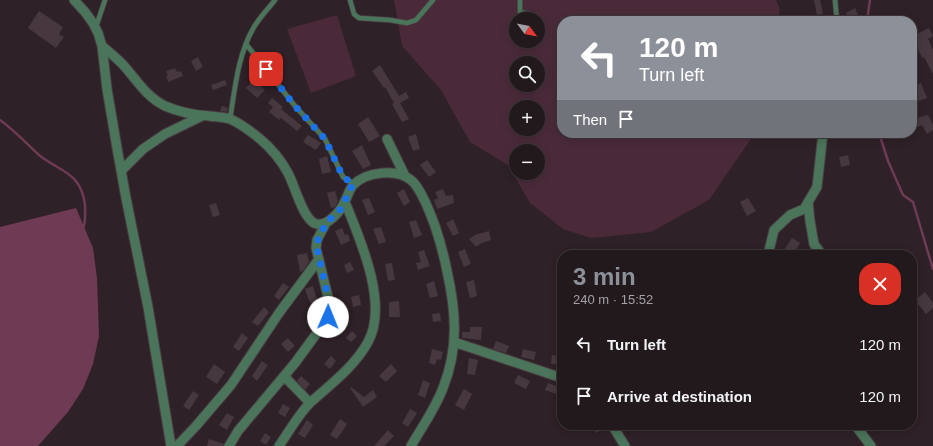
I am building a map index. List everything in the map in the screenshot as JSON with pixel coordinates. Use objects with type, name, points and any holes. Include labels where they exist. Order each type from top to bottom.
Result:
[{"type":"street","points":[[74,0],[85,12],[95,28],[102,46],[107,89],[121,171],[148,307],[171,446]]},
{"type":"street","points":[[102,46],[116,57],[145,92],[152,98],[177,111],[202,116],[230,119],[259,138],[272,150],[289,174],[308,218],[314,223],[319,234]]},
{"type":"street","points":[[121,171],[143,149],[165,134],[202,116]]},
{"type":"street","points":[[769,250],[774,230],[790,215],[804,209],[817,187],[822,138]]},
{"type":"street","points":[[387,139],[405,176]]},
{"type":"street","points":[[229,446],[243,425],[284,376],[328,317],[328,297],[316,244],[319,234],[326,223],[345,206],[350,189],[354,184],[370,176],[387,172],[405,176],[416,185],[432,217],[453,303],[455,324],[454,342],[448,374],[437,402],[411,446]]},
{"type":"street","points":[[808,202],[814,244],[818,250]]},
{"type":"street","points":[[279,446],[310,403],[332,384],[362,351],[368,342],[374,324],[376,304],[364,249],[345,206]]},
{"type":"street","points":[[314,223],[326,223]]},
{"type":"street","points":[[177,446],[231,385],[279,313],[319,259]]},
{"type":"street","points":[[454,342],[557,376]]},
{"type":"street","points":[[284,376],[310,403]]},
{"type":"street","points":[[615,430],[625,446]]},
{"type":"street","points":[[859,430],[871,446]]},
{"type":"lane","points":[[95,28],[105,0]]},
{"type":"lane","points":[[230,119],[238,71],[246,44],[254,26],[275,0]]},
{"type":"lane","points":[[350,0],[354,14],[359,18],[390,20],[407,23],[416,20],[433,0]]},
{"type":"lane","points":[[520,0],[520,12]]},
{"type":"lane","points":[[835,0],[837,16]]},
{"type":"lane","points":[[246,44],[295,106],[325,139],[343,177],[354,184]]},
{"type":"shaded area","points":[[394,0],[776,0],[780,9],[779,16],[557,16],[557,138],[752,138],[709,200],[651,232],[591,238],[563,229],[530,203],[517,180],[545,180],[545,144],[509,144],[509,167],[470,142],[441,90],[402,46]]},
{"type":"shaded area","points":[[337,15],[356,76],[311,93],[287,29]]},
{"type":"shaded area","points":[[76,208],[93,248],[97,278],[99,336],[93,364],[83,389],[68,412],[38,446],[0,446],[0,227]]},
{"type":"building","points":[[814,0],[820,0],[823,14],[817,15]]},
{"type":"building","points":[[855,8],[858,15],[848,16],[846,13]]},
{"type":"building","points":[[39,11],[63,27],[59,34],[64,37],[56,48],[28,28]]},
{"type":"building","points":[[929,28],[933,36],[928,39],[933,50],[933,74],[924,57],[922,58],[917,47],[917,34]]},
{"type":"building","points":[[198,57],[203,67],[196,71],[191,61]]},
{"type":"building","points":[[380,65],[399,96],[406,92],[409,98],[400,103],[409,119],[402,122],[385,87],[384,88],[372,71]]},
{"type":"building","points":[[175,68],[177,72],[181,71],[183,76],[168,82],[166,71]]},
{"type":"building","points":[[254,79],[265,90],[257,98],[246,88]]},
{"type":"building","points":[[225,80],[227,85],[213,90],[211,85]]},
{"type":"building","points":[[921,83],[927,98],[917,101],[917,84]]},
{"type":"building","points":[[272,98],[283,107],[281,109],[302,126],[297,131],[281,118],[279,120],[269,112],[273,107],[268,103]]},
{"type":"building","points":[[222,106],[228,108],[227,112],[220,111]]},
{"type":"building","points":[[928,115],[933,125],[933,130],[927,134],[922,125],[917,128],[917,118]]},
{"type":"building","points":[[368,117],[380,136],[369,142],[358,124]]},
{"type":"building","points":[[416,134],[420,149],[413,151],[408,137]]},
{"type":"building","points":[[308,135],[321,143],[316,150],[303,142]]},
{"type":"building","points":[[362,145],[371,165],[363,169],[352,151]]},
{"type":"building","points":[[848,155],[850,165],[841,167],[839,157]]},
{"type":"building","points":[[327,156],[331,172],[322,174],[319,159]]},
{"type":"building","points":[[427,160],[436,172],[429,177],[420,165]]},
{"type":"building","points":[[404,189],[410,202],[404,206],[397,193]]},
{"type":"building","points":[[443,189],[446,196],[453,195],[454,203],[437,209],[434,200],[438,198],[435,192]]},
{"type":"building","points":[[335,191],[338,201],[335,207],[331,208],[327,193]]},
{"type":"building","points":[[369,198],[375,212],[368,215],[362,200]]},
{"type":"building","points":[[748,198],[756,211],[747,216],[740,202]]},
{"type":"building","points":[[216,203],[220,215],[213,217],[209,205]]},
{"type":"building","points":[[453,219],[459,233],[453,236],[446,223]]},
{"type":"building","points":[[416,220],[422,235],[414,238],[409,222]]},
{"type":"building","points":[[381,227],[386,242],[379,244],[373,229]]},
{"type":"building","points":[[342,228],[345,235],[348,234],[350,241],[341,245],[335,231]]},
{"type":"building","points":[[489,231],[491,240],[476,247],[469,239],[475,235]]},
{"type":"building","points":[[792,238],[800,243],[796,250],[784,250]]},
{"type":"building","points":[[465,249],[471,264],[464,267],[458,252]]},
{"type":"building","points":[[424,250],[430,266],[418,270],[416,263],[421,262],[418,252]]},
{"type":"building","points":[[307,253],[309,262],[303,271],[300,272],[297,255]]},
{"type":"building","points":[[350,262],[354,270],[347,273],[344,265]]},
{"type":"building","points":[[392,263],[395,280],[388,281],[385,264]]},
{"type":"building","points":[[474,280],[477,296],[470,298],[466,282]]},
{"type":"building","points":[[434,281],[438,296],[430,298],[426,284]]},
{"type":"building","points":[[283,283],[289,287],[279,300],[274,296]]},
{"type":"building","points":[[313,286],[317,300],[310,303],[305,289]]},
{"type":"building","points":[[925,292],[933,303],[933,308],[926,314],[917,303],[917,298]]},
{"type":"building","points":[[359,295],[361,305],[353,307],[351,297]]},
{"type":"building","points":[[399,301],[400,317],[389,317],[389,302]]},
{"type":"building","points":[[264,307],[269,312],[258,326],[252,322]]},
{"type":"building","points":[[440,313],[441,321],[433,322],[432,314]]},
{"type":"building","points":[[313,315],[318,320],[311,327],[306,322]]},
{"type":"building","points":[[470,327],[482,327],[481,340],[462,338],[462,332],[470,332]]},
{"type":"building","points":[[352,331],[357,336],[351,342],[346,338]]},
{"type":"building","points":[[242,333],[248,338],[239,351],[233,347]]},
{"type":"building","points":[[288,338],[295,346],[288,352],[281,344]]},
{"type":"building","points":[[496,341],[509,346],[506,353],[493,349]]},
{"type":"building","points":[[432,349],[443,352],[441,360],[437,359],[435,365],[429,363]]},
{"type":"building","points":[[523,349],[536,352],[534,360],[521,357]]},
{"type":"building","points":[[552,355],[557,356],[557,365],[551,364]]},
{"type":"building","points":[[331,356],[336,361],[330,369],[324,364]]},
{"type":"building","points":[[469,358],[478,360],[475,375],[467,374]]},
{"type":"building","points":[[262,361],[268,365],[257,381],[252,376]]},
{"type":"building","points":[[214,364],[225,372],[217,384],[206,377]]},
{"type":"building","points":[[391,364],[397,371],[386,382],[379,376]]},
{"type":"building","points":[[518,375],[530,381],[526,389],[514,383]]},
{"type":"building","points":[[301,376],[310,384],[305,390],[297,381]]},
{"type":"building","points":[[423,380],[430,383],[425,398],[418,395]]},
{"type":"building","points":[[548,383],[557,386],[557,394],[545,390]]},
{"type":"building","points":[[351,387],[364,397],[373,390],[377,397],[363,407],[350,388]]},
{"type":"building","points":[[464,389],[472,394],[464,410],[455,405]]},
{"type":"building","points":[[193,391],[199,395],[189,410],[183,406]]},
{"type":"building","points":[[283,404],[290,408],[285,417],[278,413]]},
{"type":"building","points":[[410,409],[417,413],[408,427],[402,423]]},
{"type":"building","points":[[227,413],[234,417],[227,430],[219,425]]},
{"type":"building","points":[[340,419],[347,424],[337,439],[330,435]]},
{"type":"building","points":[[307,420],[313,425],[305,438],[298,434]]},
{"type":"building","points":[[388,430],[394,436],[384,446],[374,446]]},
{"type":"building","points":[[265,433],[271,437],[266,445],[260,441]]},
{"type":"building","points":[[209,439],[224,444],[223,446],[207,446]]},
{"type":"waterway","points":[[868,16],[870,0]]},
{"type":"waterway","points":[[0,120],[39,155],[74,179],[83,194],[85,205],[85,220],[83,229]]},
{"type":"waterway","points":[[881,138],[888,161],[903,195],[913,202],[933,269]]},
{"type":"route","points":[[266,69],[295,106],[325,139],[343,177],[354,184],[350,189],[342,208],[326,223],[319,234],[316,244],[328,297],[328,317]]}]
